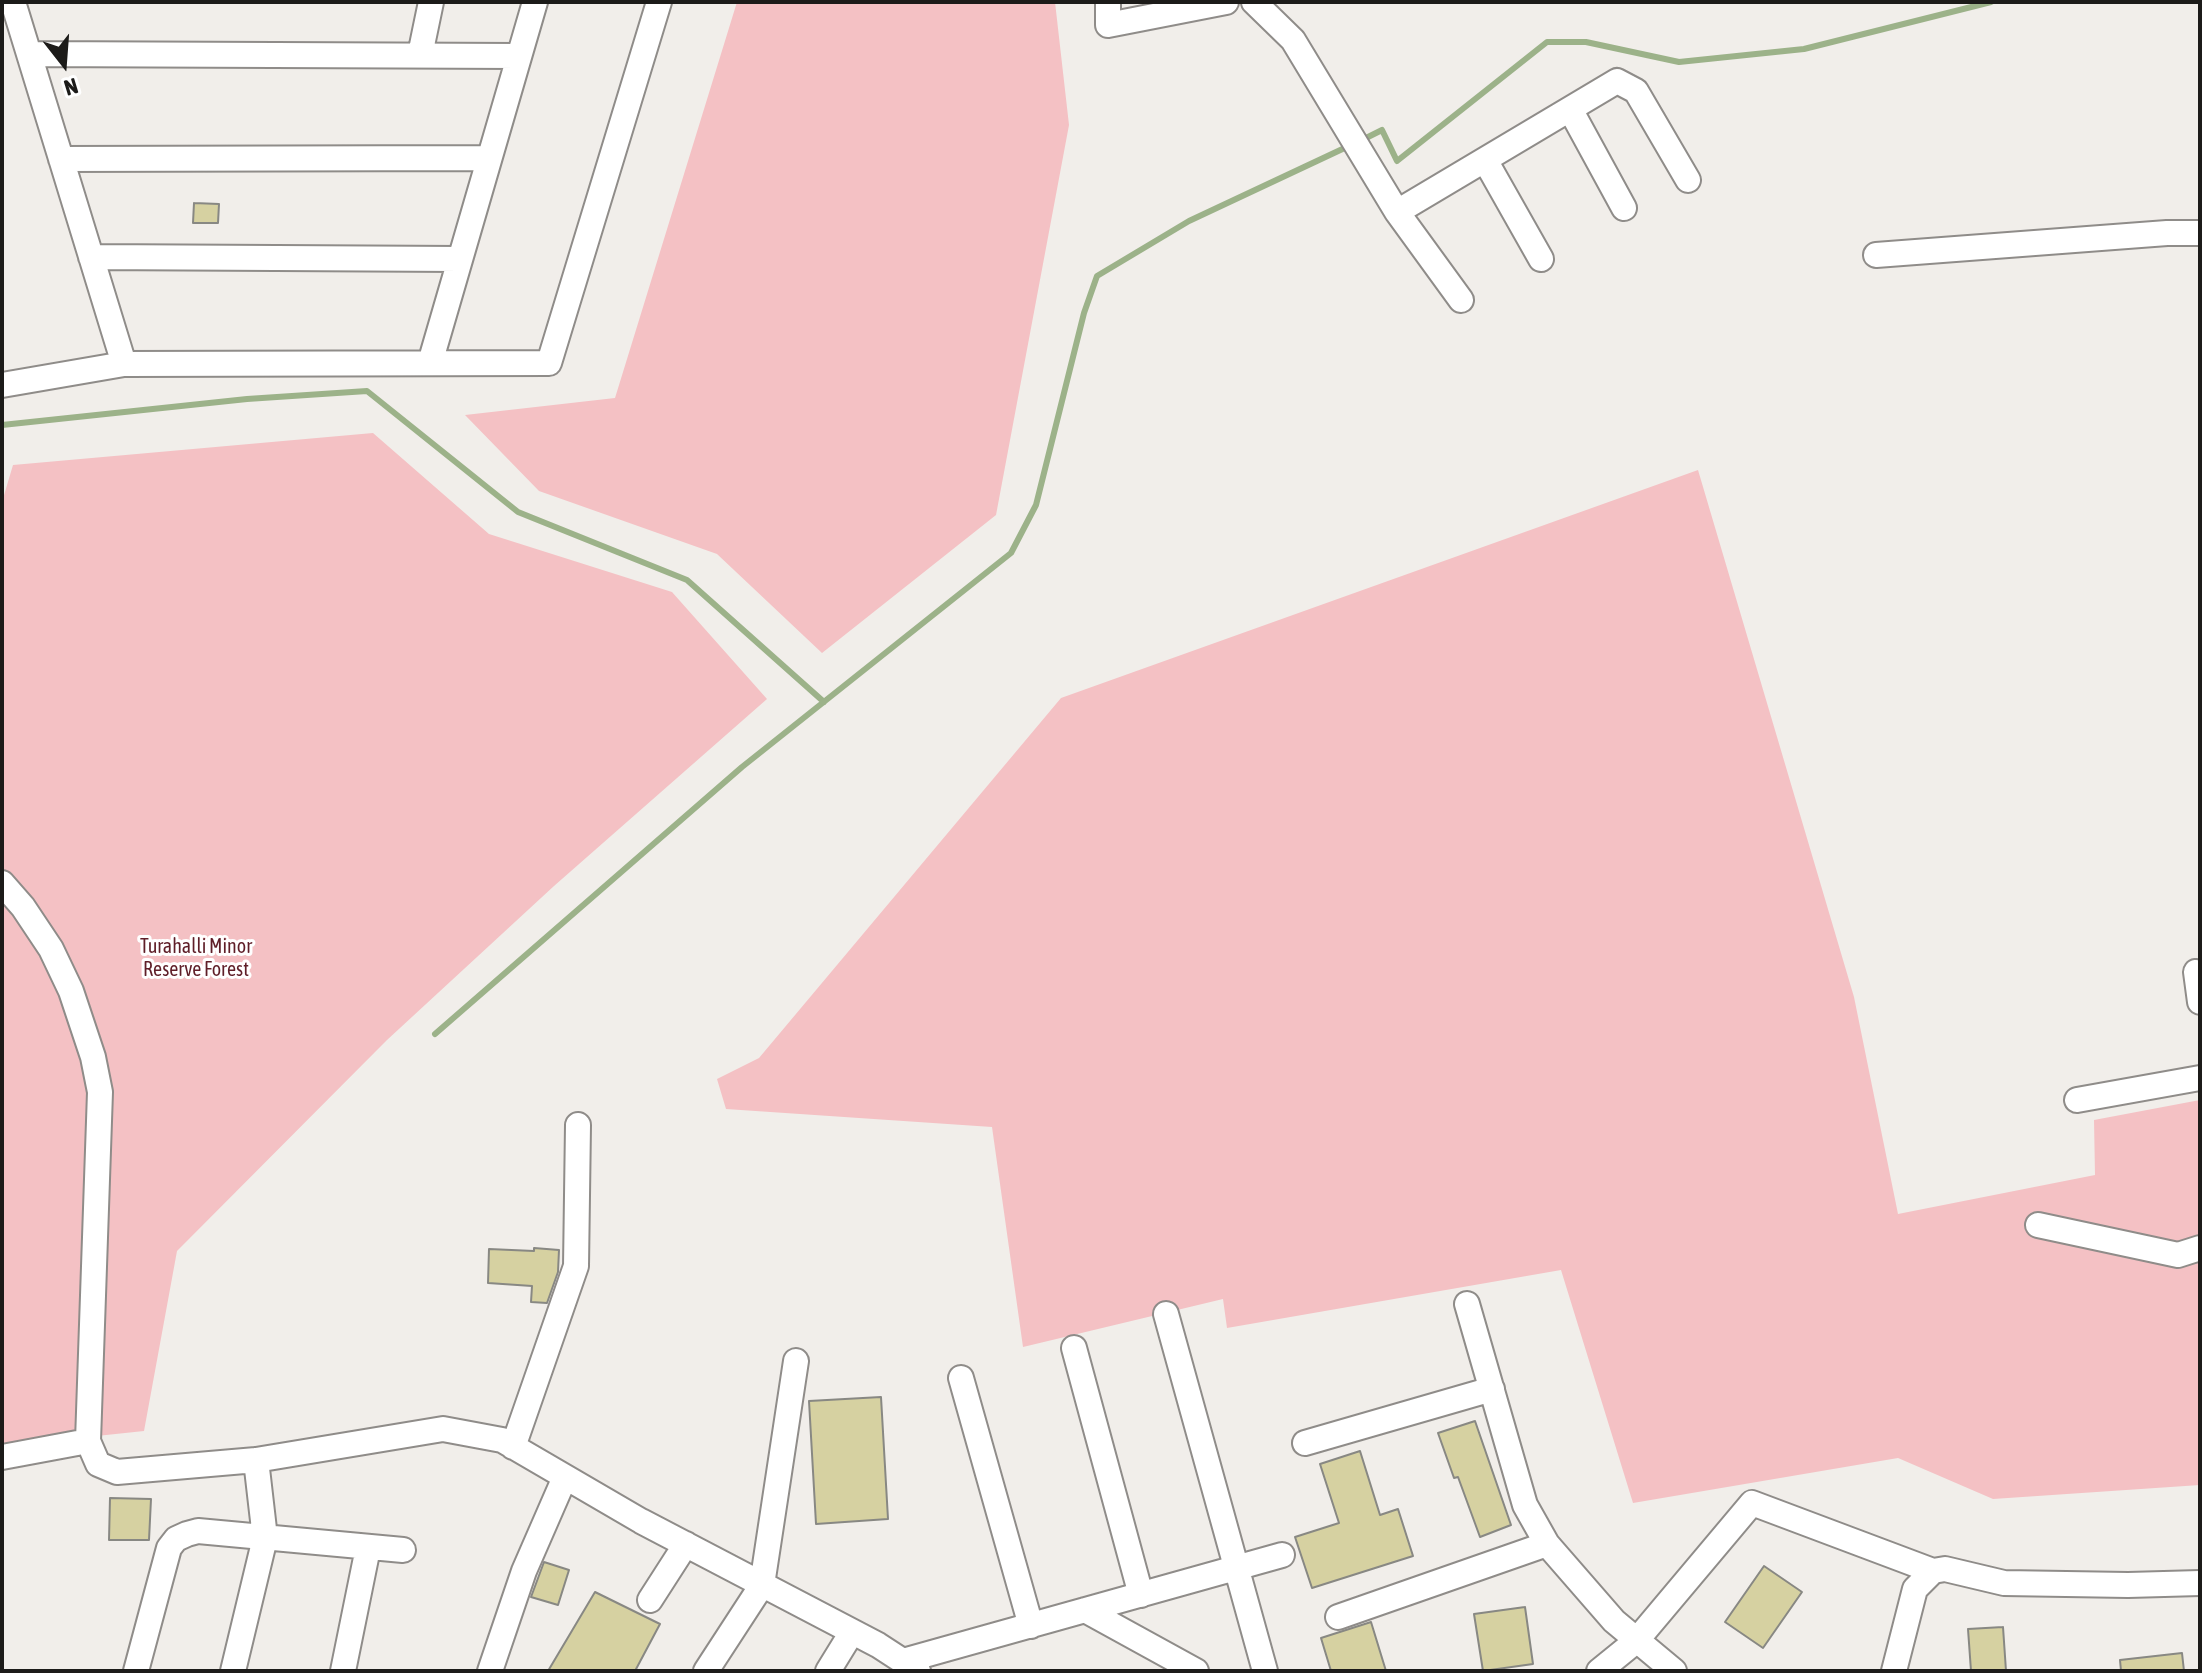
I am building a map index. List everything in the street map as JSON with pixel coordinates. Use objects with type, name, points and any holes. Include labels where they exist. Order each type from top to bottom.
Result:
[{"type":"street","points":[[13,2],[124,364]]},
{"type":"street","points":[[420,55],[431,2]]},
{"type":"street","points":[[430,363],[535,2]]},
{"type":"street","points":[[2,385],[124,364],[549,363],[659,2]]},
{"type":"street","points":[[1108,2],[1108,25],[1226,2]]},
{"type":"street","points":[[1254,2],[1293,40],[1397,212],[1461,300]]},
{"type":"street","points":[[29,54],[519,56]]},
{"type":"street","points":[[1397,212],[1617,81],[1636,91],[1688,180]]},
{"type":"street","points":[[1570,109],[1624,208]]},
{"type":"street","points":[[61,159],[489,158]]},
{"type":"street","points":[[1485,160],[1541,259]]},
{"type":"street","points":[[1876,255],[2200,233]]},
{"type":"street","points":[[91,257],[460,259]]},
{"type":"street","points":[[2,883],[23,907],[51,949],[71,991],[93,1057],[100,1092],[88,1441],[98,1464],[117,1472],[256,1460],[443,1429],[502,1440],[910,1666],[1031,1626],[1282,1555]]},
{"type":"street","points":[[2196,972],[2200,1002]]},
{"type":"street","points":[[2077,1100],[2200,1078]]},
{"type":"street","points":[[513,1447],[576,1266],[578,1125]]},
{"type":"street","points":[[2038,1225],[2178,1255],[2200,1248]]},
{"type":"street","points":[[1467,1304],[1525,1505],[1547,1544],[1614,1621],[1674,1671]]},
{"type":"street","points":[[1166,1314],[1265,1671]]},
{"type":"street","points":[[1074,1348],[1141,1595]]},
{"type":"street","points":[[706,1671],[762,1585],[796,1361]]},
{"type":"street","points":[[961,1378],[1031,1626]]},
{"type":"street","points":[[1305,1443],[1492,1389]]},
{"type":"street","points":[[2,1457],[88,1441]]},
{"type":"street","points":[[233,1671],[265,1538],[256,1460]]},
{"type":"street","points":[[490,1671],[524,1571],[565,1477]]},
{"type":"street","points":[[1599,1671],[1636,1641],[1752,1503],[1933,1571],[1945,1569],[2004,1583],[2200,1583]]},
{"type":"street","points":[[136,1671],[169,1548],[176,1539],[198,1531],[403,1550]]},
{"type":"street","points":[[650,1600],[686,1544]]},
{"type":"street","points":[[1338,1617],[1547,1544]]},
{"type":"street","points":[[343,1671],[368,1548]]},
{"type":"street","points":[[1894,1671],[1915,1589],[1933,1571]]},
{"type":"street","points":[[1085,1610],[1196,1671]]},
{"type":"street","points":[[828,1671],[852,1632]]},
{"type":"green space","points":[[737,2],[1055,2],[1069,125],[996,515],[822,653],[717,554],[539,491],[465,415],[615,398]]},
{"type":"green space","name":"Turahalli Minor Reserve Forest","points":[[373,433],[489,534],[672,592],[767,699],[554,886],[387,1040],[177,1251],[144,1431],[2,1446],[2,502],[13,465]]},
{"type":"green space","points":[[1698,470],[1854,997],[1898,1214],[2095,1175],[2094,1120],[2200,1100],[2200,1485],[1993,1499],[1898,1458],[1633,1503],[1561,1270],[1227,1328],[1223,1299],[1023,1347],[992,1127],[726,1109],[717,1079],[759,1058],[1061,698]]},
{"type":"building","points":[[194,203],[219,204],[218,223],[193,223]]},
{"type":"building","points":[[534,1248],[559,1250],[558,1272],[547,1303],[531,1302],[532,1286],[488,1283],[489,1249],[534,1251]]},
{"type":"building","points":[[881,1397],[888,1519],[816,1524],[809,1401]]},
{"type":"building","points":[[1475,1421],[1511,1525],[1480,1537],[1438,1433]]},
{"type":"building","points":[[1360,1451],[1380,1515],[1398,1509],[1413,1556],[1312,1588],[1295,1537],[1339,1523],[1320,1464]]},
{"type":"building","points":[[110,1498],[151,1499],[149,1540],[109,1540]]},
{"type":"building","points":[[544,1562],[569,1570],[558,1605],[531,1597]]},
{"type":"building","points":[[1764,1566],[1802,1592],[1763,1648],[1725,1622]]},
{"type":"building","points":[[595,1592],[660,1624],[635,1671],[548,1671]]},
{"type":"building","points":[[1525,1607],[1533,1664],[1483,1671],[1474,1614]]},
{"type":"building","points":[[1371,1622],[1386,1671],[1331,1671],[1321,1638]]},
{"type":"building","points":[[2003,1627],[2006,1671],[1971,1671],[1968,1629]]},
{"type":"building","points":[[2182,1653],[2184,1671],[2121,1671],[2120,1660]]},
{"type":"waterway","points":[[1362,140],[1382,130],[1397,161],[1547,42],[1586,42],[1679,62],[1804,49],[1991,2]]},
{"type":"waterway","points":[[435,1034],[742,767],[1011,553],[1036,505],[1084,313],[1097,276],[1189,221],[1351,145]]},
{"type":"waterway","points":[[2,425],[247,399],[367,391],[518,512],[687,580],[824,702]]}]
